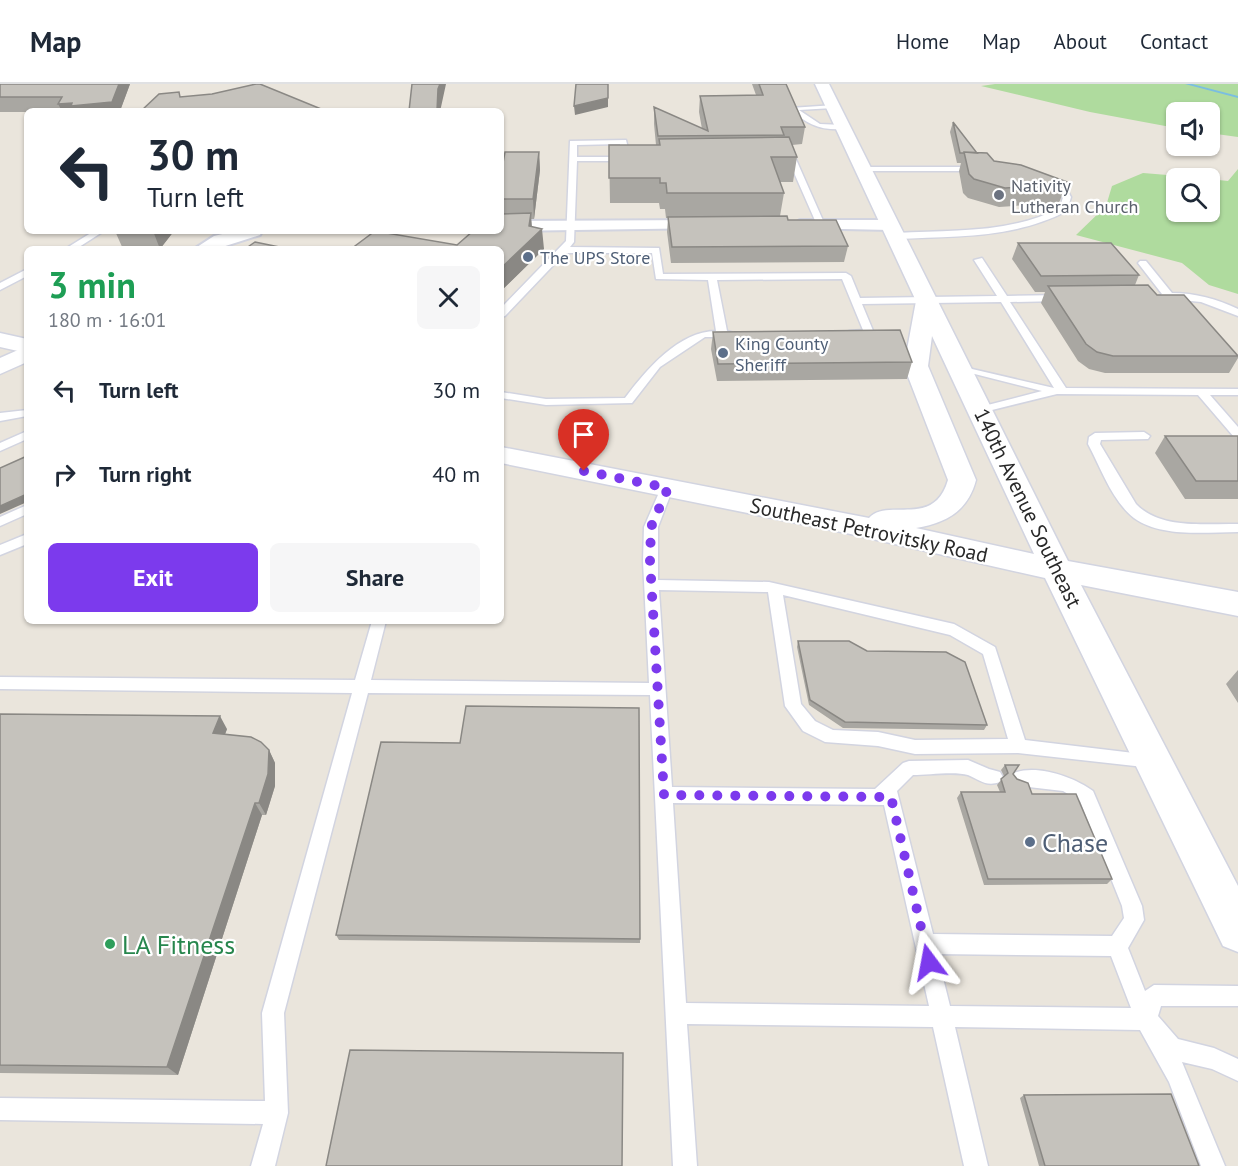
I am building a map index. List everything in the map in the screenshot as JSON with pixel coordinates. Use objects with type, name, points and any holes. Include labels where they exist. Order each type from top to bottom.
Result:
[{"type":"main road","name":"140th Avenue Southeast","points":[[822,84],[1057,570],[1238,931]]},
{"type":"main road","points":[[846,523],[932,516],[952,505],[961,493],[963,480],[916,366],[927,300]]},
{"type":"main road","points":[[0,340],[24,345]]},
{"type":"main road","points":[[0,367],[24,355]]},
{"type":"main road","name":"Southeast Petrovitsky Road","points":[[504,456],[846,523],[1057,570],[1238,604]]},
{"type":"street","points":[[504,226],[722,225]]},
{"type":"street","points":[[779,225],[821,225],[894,231]]},
{"type":"street","points":[[211,246],[244,234]]},
{"type":"lane","points":[[793,108],[838,116],[806,117],[795,112],[793,108]]},
{"type":"lane","points":[[806,117],[808,122],[819,126],[838,116]]},
{"type":"lane","points":[[504,311],[570,242],[573,143],[623,142],[624,159]]},
{"type":"lane","points":[[767,157],[791,157],[821,225]]},
{"type":"lane","points":[[573,159],[636,159]]},
{"type":"lane","points":[[864,169],[987,169]]},
{"type":"lane","points":[[894,231],[972,233],[1052,216],[1064,209],[1067,197],[1062,188],[1038,177]]},
{"type":"lane","points":[[75,246],[95,234]]},
{"type":"lane","points":[[561,250],[656,250],[658,277],[846,276],[869,333],[846,333]]},
{"type":"lane","points":[[979,260],[1059,391]]},
{"type":"lane","points":[[1143,263],[1169,296]]},
{"type":"lane","points":[[0,287],[24,274]]},
{"type":"lane","points":[[712,276],[722,334]]},
{"type":"lane","points":[[1157,296],[1190,295],[1218,302],[1238,313]]},
{"type":"lane","points":[[856,301],[1074,297]]},
{"type":"lane","points":[[504,395],[546,402],[628,401],[656,364],[703,334],[745,333]]},
{"type":"lane","points":[[959,367],[1059,391],[1238,392]]},
{"type":"lane","points":[[980,410],[1059,391]]},
{"type":"lane","points":[[1202,393],[1234,436]]},
{"type":"lane","points":[[0,417],[16,412],[24,413]]},
{"type":"lane","points":[[0,447],[24,436]]},
{"type":"lane","points":[[1144,436],[1095,436],[1094,444],[1139,516],[1161,523],[1188,527],[1238,528]]},
{"type":"lane","points":[[668,488],[651,527],[651,585],[685,1166]]},
{"type":"lane","points":[[0,522],[24,510]]},
{"type":"lane","points":[[0,550],[24,539]]},
{"type":"lane","points":[[651,585],[775,589],[954,630],[990,651],[1018,746]]},
{"type":"lane","points":[[775,589],[793,706],[816,731],[831,737],[878,739],[915,747],[1018,746],[1153,761]]},
{"type":"lane","points":[[263,1166],[277,1113],[273,1013],[378,624]]},
{"type":"lane","points":[[0,683],[657,689]]},
{"type":"lane","points":[[879,797],[909,768],[968,767],[987,777],[994,777]]},
{"type":"lane","points":[[1020,778],[1061,782],[1076,787],[1087,795],[1132,906],[1134,920],[1118,946]]},
{"type":"lane","points":[[664,795],[891,797],[976,1166]]},
{"type":"lane","points":[[925,944],[1118,946]]},
{"type":"lane","points":[[1118,946],[1146,1019],[1178,1076],[1213,1166]]},
{"type":"lane","points":[[1146,1019],[1154,995],[1238,996]]},
{"type":"lane","points":[[676,1013],[1146,1019],[1172,1048],[1214,1059],[1238,1070]]},
{"type":"lane","points":[[0,1109],[277,1113]]},
{"type":"green space","points":[[995,84],[1238,84],[1238,137],[1220,135],[1220,102],[1166,102],[1166,126],[1090,112],[981,86]]},
{"type":"green space","points":[[1238,169],[1238,294],[1209,285],[1182,263],[1076,235],[1106,206],[1112,186],[1143,173],[1166,175],[1166,222],[1220,222],[1220,180],[1228,181]]},
{"type":"building","points":[[0,84],[119,84],[112,102],[71,106],[72,103],[58,104],[62,97],[0,97]]},
{"type":"building","points":[[260,84],[319,108],[144,108],[159,94],[179,92],[180,97],[212,94]]},
{"type":"building","points":[[412,84],[440,84],[437,108],[409,108]]},
{"type":"building","points":[[576,84],[608,84],[608,98],[574,106]]},
{"type":"building","points":[[759,84],[786,84],[805,127],[781,127],[784,135],[658,136],[654,107],[708,131],[700,96],[763,95]]},
{"type":"building","points":[[953,122],[977,153],[960,153]]},
{"type":"building","points":[[789,137],[797,157],[771,157],[784,193],[667,193],[666,183],[660,183],[660,178],[609,178],[609,145],[660,145],[659,139]]},
{"type":"building","points":[[505,152],[539,152],[533,199],[504,199]]},
{"type":"building","points":[[964,152],[987,153],[994,161],[1021,165],[1067,182],[1066,184],[1005,188],[974,179],[969,174]]},
{"type":"building","points":[[531,213],[529,226],[542,229],[504,265],[504,246],[355,246],[371,234],[393,234],[457,245],[470,234],[504,234],[504,214]]},
{"type":"building","points":[[787,216],[788,220],[836,220],[848,246],[672,247],[668,217]]},
{"type":"building","points":[[255,242],[274,246],[249,246]]},
{"type":"building","points":[[1018,243],[1111,243],[1139,275],[1041,276]]},
{"type":"building","points":[[1148,285],[1157,295],[1184,295],[1238,356],[1113,356],[1097,352],[1086,344],[1048,286]]},
{"type":"building","points":[[900,330],[912,362],[718,364],[713,332]]},
{"type":"building","points":[[1165,436],[1238,436],[1238,481],[1196,481]]},
{"type":"building","points":[[24,457],[24,495],[0,506],[0,468]]},
{"type":"building","points":[[798,641],[849,641],[867,651],[946,652],[965,662],[987,725],[845,722],[810,700]]},
{"type":"building","points":[[466,706],[639,708],[640,939],[336,935],[381,742],[460,743]]},
{"type":"building","name":"LA Fitness","points":[[0,714],[220,716],[213,733],[251,737],[261,742],[269,750],[268,774],[259,803],[255,803],[167,1067],[0,1065]]},
{"type":"building","name":"Chase","points":[[1005,765],[1019,765],[1013,774],[1017,779],[1028,783],[1032,794],[1076,794],[1112,879],[988,879],[961,792],[1005,792],[1001,779],[1008,773]]},
{"type":"building","points":[[350,1050],[623,1053],[622,1166],[326,1166]]},
{"type":"building","points":[[1171,1094],[1199,1166],[1045,1166],[1024,1095]]},
{"type":"waterway","points":[[1187,84],[1238,97]]},
{"type":"place","name":"Nativity Lutheran Church","points":[[999,195]]},
{"type":"place","name":"The UPS Store","points":[[528,257]]},
{"type":"place","name":"King County Sheriff","points":[[723,353]]},
{"type":"place","name":"Chase","points":[[1030,842]]},
{"type":"place","name":"LA Fitness","points":[[110,944]]},
{"type":"route","points":[[584,471],[668,488],[651,527],[650,561],[664,795],[891,797],[929,962]]}]
